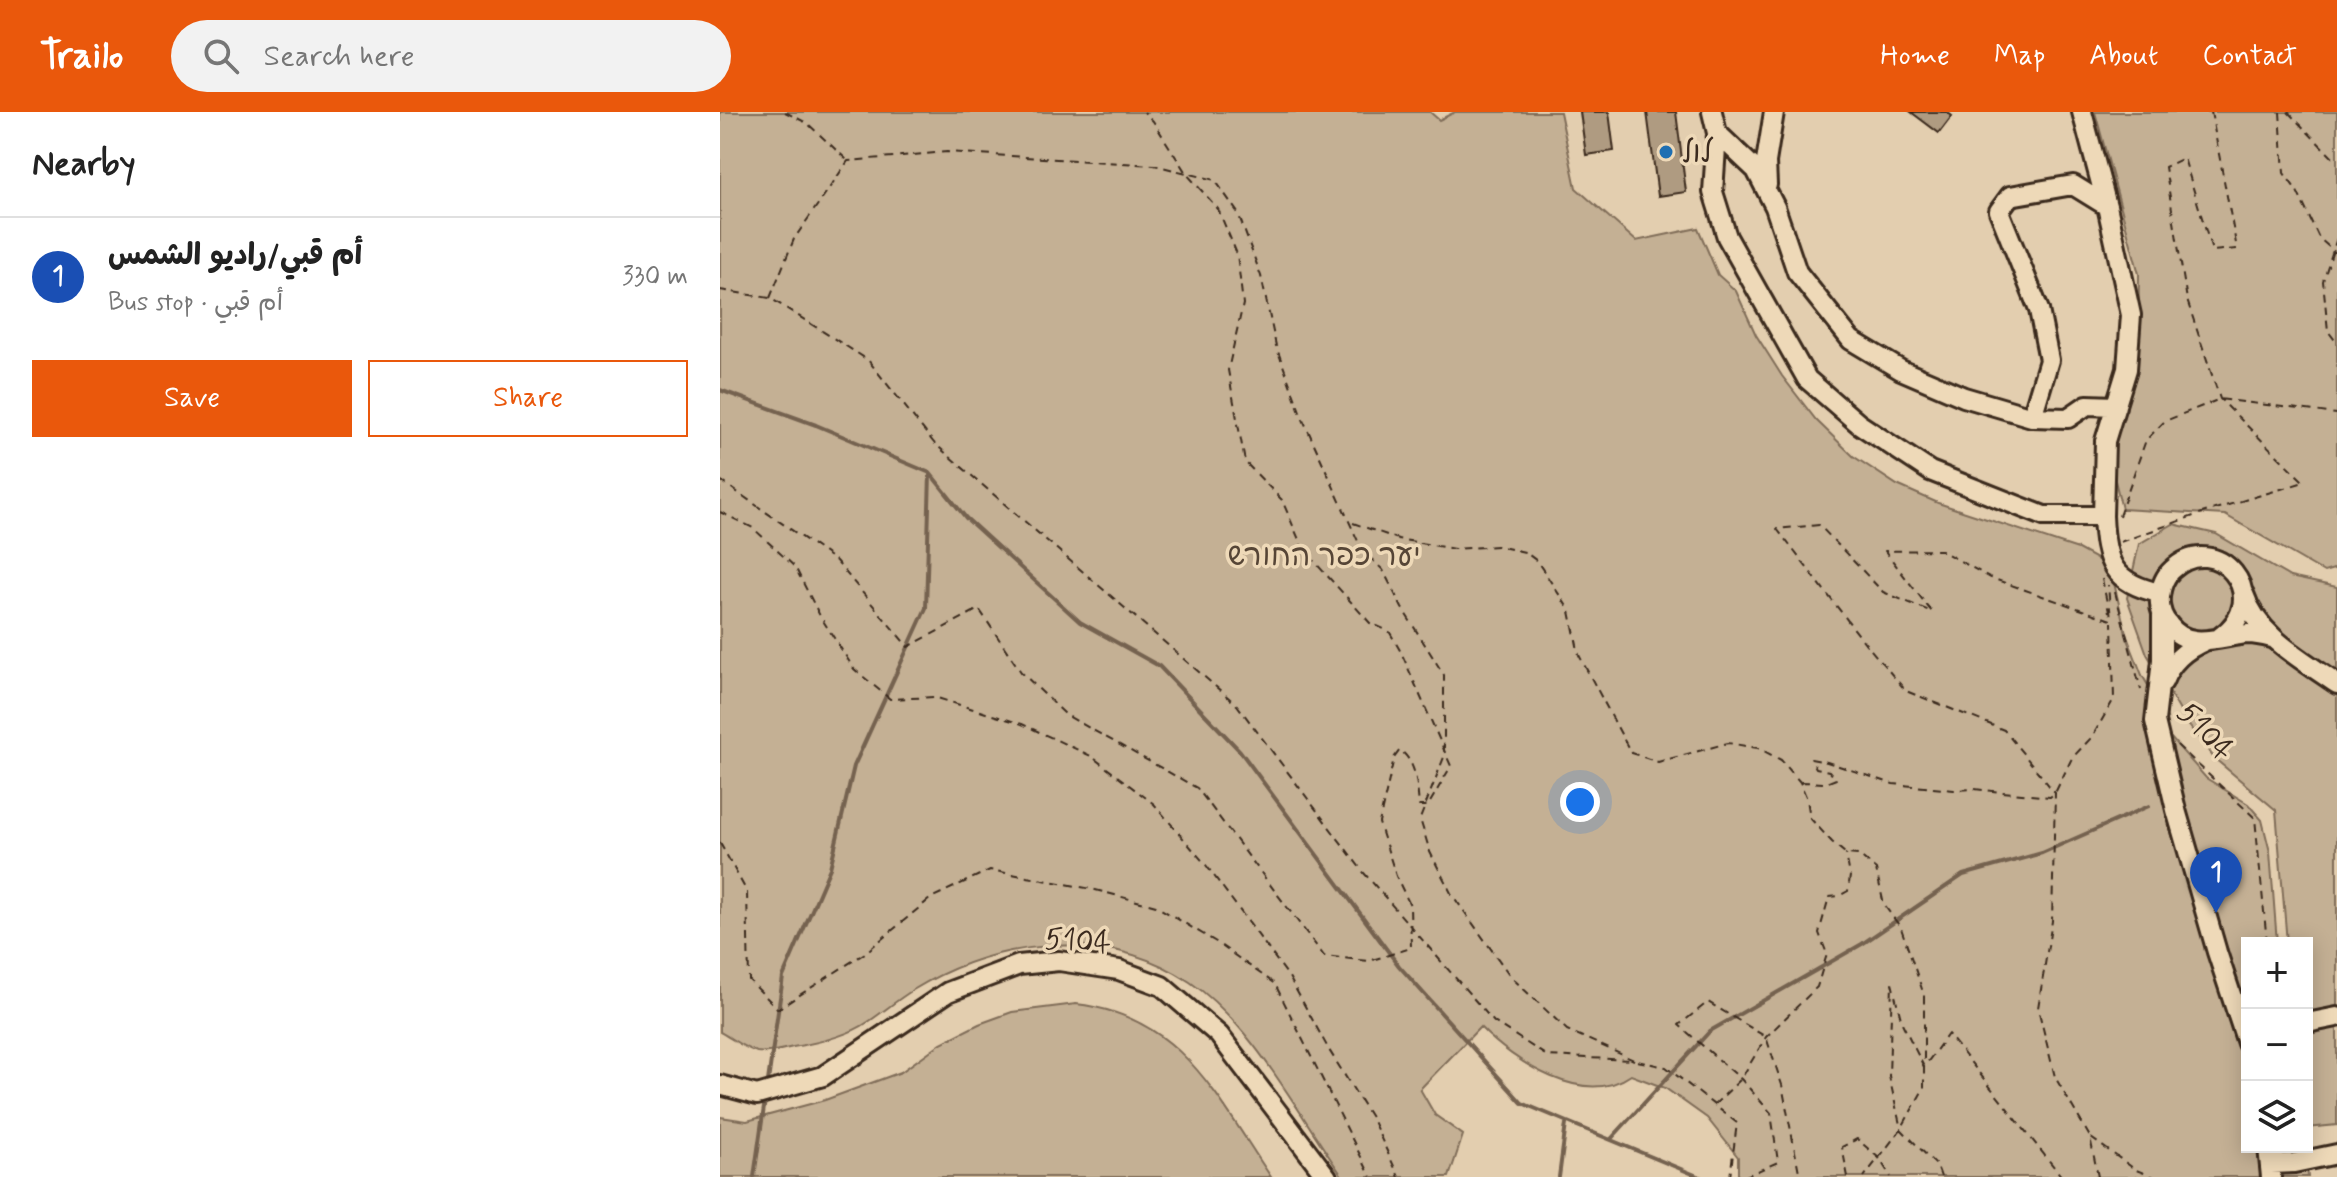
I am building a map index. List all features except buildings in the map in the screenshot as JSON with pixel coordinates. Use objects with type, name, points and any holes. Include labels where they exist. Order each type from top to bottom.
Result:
[{"type":"street","points":[[1712,112],[1717,133],[1713,192],[1727,237],[1807,379],[1859,424],[1930,471],[2044,516],[2109,519]]},
{"type":"street","points":[[1767,190],[1766,162],[1774,112]]},
{"type":"street","points":[[2082,112],[2131,315],[2127,369],[2105,441],[2109,519],[2104,548],[2120,577],[2137,588],[2160,593]]},
{"type":"street","points":[[1717,133],[1756,170],[1775,207],[1797,272],[1851,340],[1901,370],[1951,392],[2032,417],[2068,418],[2087,405],[2116,406]]},
{"type":"street","points":[[2032,417],[2049,360],[2039,310],[1999,211],[2010,196],[2073,185],[2107,206]]},
{"type":"street","points":[[2241,1023],[2176,810],[2155,721],[2151,695],[2162,616],[2160,593],[2168,574],[2178,563],[2192,558],[2218,560],[2231,568],[2248,605],[2272,638],[2337,684]]},
{"type":"street","points":[[2151,695],[2189,648],[2232,629],[2240,617],[2244,602],[2242,588]]},
{"type":"street","points":[[2162,616],[2182,637],[2213,639],[2252,634],[2272,638]]},
{"type":"street","name":"5104","points":[[720,1085],[757,1095],[823,1076],[948,992],[1019,965],[1059,961],[1119,970],[1162,986],[1219,1035],[1327,1177]]},
{"type":"street","points":[[2313,1022],[2337,1017]]},
{"type":"street","points":[[2270,1163],[2294,1163],[2337,1154]]},
{"type":"path","points":[[785,112],[807,123],[848,161],[947,152],[1154,165],[1215,180],[1238,213],[1261,276],[1276,346],[1302,417],[1362,550],[1383,570],[1402,608],[1444,675],[1444,750],[1420,819],[1430,852],[1451,893],[1511,977],[1567,1030],[1636,1061]]},
{"type":"path","points":[[720,480],[836,561],[908,647],[979,609],[1021,672],[1066,715],[1197,788],[1324,956],[1369,961],[1411,948],[1410,905],[1396,876],[1379,823],[1394,758],[1400,750],[1407,755],[1416,774],[1419,806],[1428,806],[1451,766],[1389,631],[1370,623],[1303,549],[1282,500],[1245,462],[1228,370],[1243,304],[1237,254],[1218,209],[1186,173],[1144,112]]},
{"type":"path","points":[[2098,1177],[2090,1137],[2055,1077],[2038,1008],[2052,921],[2055,793],[2072,758],[2092,737],[2114,699],[2111,620],[2102,582],[2104,548],[2202,513],[2304,482],[2220,399],[2187,300],[2165,167],[2184,158],[2212,251],[2237,249],[2211,112]]},
{"type":"path","points":[[2280,112],[2284,173],[2297,191],[2319,238],[2337,254]]},
{"type":"path","points":[[2288,112],[2337,162]]},
{"type":"path","points":[[770,298],[794,239],[848,161]]},
{"type":"path","points":[[2337,238],[2323,281],[2328,331],[2337,343]]},
{"type":"path","points":[[720,290],[770,298],[868,360],[934,443],[1237,705],[1364,873],[1494,1022],[1547,1056],[1636,1061],[1666,1067],[1737,1123],[1730,1177]]},
{"type":"path","points":[[2109,519],[2146,440],[2165,421],[2220,399],[2337,414]]},
{"type":"path","points":[[720,512],[753,528],[795,567],[820,616],[854,669],[890,699],[934,697],[1022,724],[1091,756],[1154,804],[1206,865],[1289,977],[1372,1119],[1399,1177]]},
{"type":"path","points":[[1351,523],[1398,539],[1454,549],[1497,546],[1525,552],[1537,561],[1570,611],[1579,655],[1631,753],[1658,762],[1728,743],[1758,748],[1781,760],[1800,782],[1810,818],[1846,854],[1850,876],[1848,891],[1829,897],[1819,933],[1827,954],[1817,987],[1766,1037],[1741,1079],[1713,1106]]},
{"type":"path","points":[[2055,793],[2004,730],[1906,691],[1777,529],[1819,525],[1883,592],[1932,612],[1885,551],[1940,550],[1991,578],[2111,620]]},
{"type":"path","name":"5104","points":[[2111,620],[2109,577],[2137,680],[2151,695]]},
{"type":"path","name":"5104","points":[[2175,742],[2255,818],[2266,937]]},
{"type":"path","points":[[1800,782],[1826,783],[1836,779],[1829,771],[1816,768],[1811,759],[1893,784],[2050,797],[2055,793]]},
{"type":"path","points":[[1846,854],[1859,855],[1876,869],[1884,905],[1901,928],[1924,995],[1924,1088],[1901,1129],[1864,1177]]},
{"type":"path","points":[[1924,1067],[1902,1023],[1892,983],[1889,1076],[1901,1129],[1937,1166],[1941,1177]]},
{"type":"path","points":[[1744,1177],[1778,1162],[1771,1113],[1741,1079],[1679,1025],[1708,1002],[1766,1037],[1782,1085],[1800,1177]]},
{"type":"path","points":[[1924,1067],[1948,1034],[2062,1177]]},
{"type":"path","points":[[2090,1137],[2136,1170],[2154,1177]]},
{"type":"path","points":[[1848,1177],[1842,1147],[1857,1139],[1879,1158],[1891,1177]]},
{"type":"green space","name":"יער כפר החורש","points":[[720,112],[1430,112],[1439,120],[1455,112],[1560,112],[1576,188],[1636,241],[1698,228],[1718,275],[1736,291],[1756,335],[1782,376],[1816,420],[1853,456],[1897,485],[1938,503],[2078,549],[2100,561],[2114,583],[2126,634],[2142,675],[2167,718],[2156,721],[2206,778],[2248,804],[2262,820],[2270,852],[2277,937],[2241,937],[2241,1153],[2306,1153],[2308,1177],[1738,1177],[1738,1157],[1707,1118],[1665,1088],[1631,1075],[1612,1084],[1572,1084],[1530,1066],[1480,1027],[1420,1089],[1435,1115],[1463,1135],[1449,1177],[1343,1177],[1274,1072],[1213,1000],[1190,982],[1157,964],[1123,952],[1087,946],[1015,950],[979,960],[913,990],[860,1027],[812,1043],[757,1052],[720,1032]]},
{"type":"green space","points":[[2095,112],[2337,112],[2337,568],[2324,572],[2225,515],[2122,509],[2109,456],[2126,409],[2138,353],[2139,274]]},
{"type":"green space","points":[[2173,524],[2216,534],[2290,577],[2337,587],[2337,1125],[2313,1127],[2313,937],[2287,937],[2276,810],[2214,758],[2187,723],[2147,654],[2127,598],[2139,544]]},
{"type":"green space","points":[[1076,1004],[1113,1012],[1144,1025],[1170,1043],[1214,1091],[1271,1177],[720,1177],[720,1117],[747,1121],[825,1100],[901,1072],[941,1043],[979,1024],[1012,1012]]},
{"type":"waterway","points":[[720,390],[816,425],[930,473],[966,518],[1080,622],[1159,666],[1240,751],[1399,966],[1522,1103],[1700,1177]]},
{"type":"waterway","points":[[767,1088],[783,977],[830,868],[854,766],[926,608],[930,474]]},
{"type":"waterway","points":[[1611,1139],[1710,1031],[1862,944],[1963,875],[2042,853],[2149,806]]},
{"type":"waterway","points":[[754,1177],[765,1100]]},
{"type":"waterway","points":[[1559,1177],[1566,1124]]},
{"type":"place","name":"לול","points":[[1666,152]]},
{"type":"place","name":"أم قبي/راديو الشمس","points":[[2216,913]]}]
